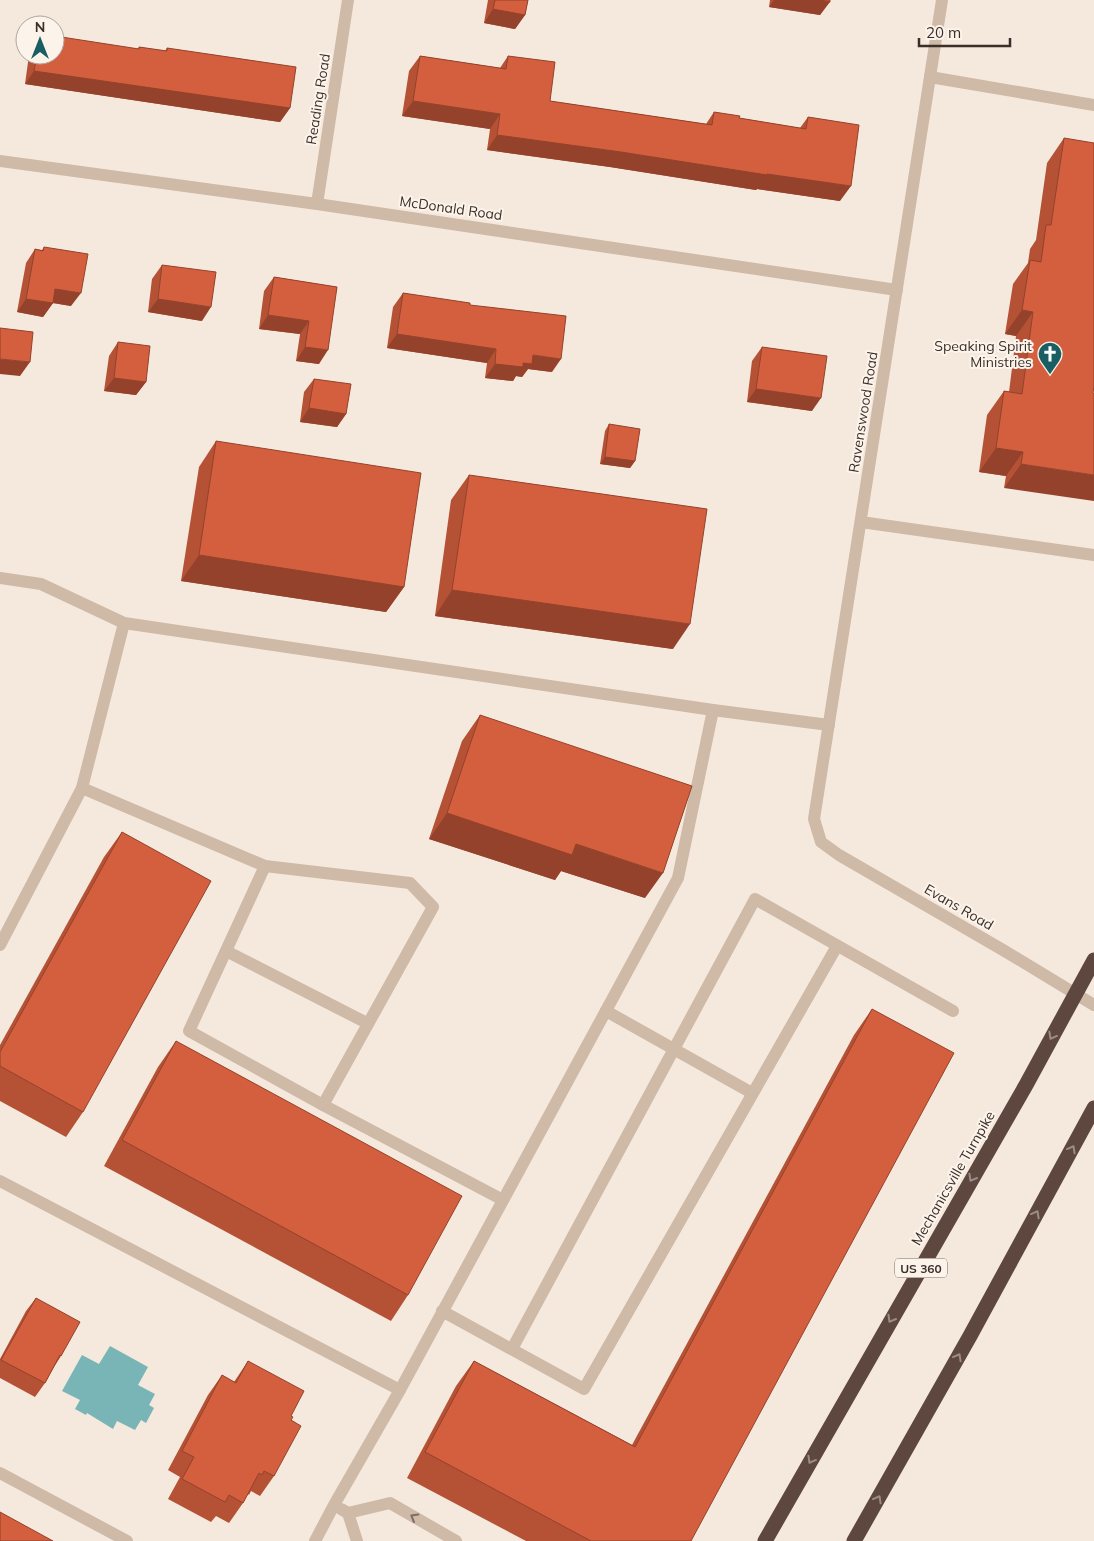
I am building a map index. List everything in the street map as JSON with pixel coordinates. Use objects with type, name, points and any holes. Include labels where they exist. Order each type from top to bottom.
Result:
[{"type":"highway","name":"Mechanicsville Turnpike","points":[[765,1541],[1026,1085],[1094,960]]},
{"type":"highway","points":[[854,1541],[970,1336],[1094,1108]]},
{"type":"street","name":"Reading Road","points":[[317,204],[348,0]]},
{"type":"street","name":"Ravenswood Road","points":[[817,828],[814,819],[942,0]]},
{"type":"street","points":[[930,77],[1094,106]]},
{"type":"street","name":"McDonald Road","points":[[0,162],[317,204],[897,290]]},
{"type":"street","points":[[861,522],[1094,555]]},
{"type":"street","points":[[0,578],[41,584],[124,623],[713,710],[829,725]]},
{"type":"street","points":[[0,945],[82,788],[124,623]]},
{"type":"street","points":[[315,1541],[400,1390],[678,878],[713,710]]},
{"type":"street","points":[[82,788],[265,866],[410,883],[433,907],[323,1106]]},
{"type":"street","name":"Evans Road","points":[[817,828],[821,842],[839,855],[1094,1005]]},
{"type":"street","points":[[265,866],[189,1031],[323,1106],[503,1200]]},
{"type":"street","points":[[512,1350],[755,900],[953,1011]]},
{"type":"street","points":[[442,1312],[584,1389],[837,946]]},
{"type":"street","points":[[226,951],[367,1024]]},
{"type":"street","points":[[606,1011],[752,1093]]},
{"type":"street","points":[[0,1181],[400,1390]]},
{"type":"street","points":[[0,1473],[127,1541]]},
{"type":"street","points":[[348,1514],[390,1503],[456,1541]]},
{"type":"street","points":[[334,1505],[348,1514],[357,1541]]},
{"type":"water","points":[[110,1346],[148,1367],[138,1385],[155,1394],[149,1405],[154,1408],[146,1423],[141,1420],[135,1430],[117,1421],[113,1429],[87,1413],[86,1415],[75,1409],[80,1400],[62,1391],[82,1355],[99,1364]]},
{"type":"building","points":[[495,0],[528,0],[525,15],[493,9]]},
{"type":"building","points":[[65,38],[139,49],[139,47],[167,51],[167,48],[296,67],[290,108],[34,71],[35,65],[65,65]]},
{"type":"building","points":[[420,56],[506,69],[508,56],[555,62],[550,101],[712,125],[714,112],[806,129],[808,117],[859,125],[851,186],[497,135],[500,114],[413,101]]},
{"type":"building","name":"Speaking Spirit Ministries","points":[[1064,138],[1094,143],[1094,475],[1021,464],[1023,452],[996,448],[1004,391],[1022,394],[1033,312],[1022,310],[1030,260],[1041,262],[1046,225],[1051,225]]},
{"type":"building","points":[[44,247],[88,254],[81,293],[55,289],[53,303],[26,299],[35,249],[43,251]]},
{"type":"building","points":[[162,265],[216,272],[211,307],[158,299]]},
{"type":"building","points":[[274,277],[337,287],[328,350],[305,347],[309,321],[268,315]]},
{"type":"building","points":[[403,293],[470,303],[470,305],[566,316],[561,359],[533,355],[532,364],[523,363],[523,367],[495,364],[496,349],[397,334]]},
{"type":"building","points":[[0,328],[33,332],[30,362],[0,359]]},
{"type":"building","points":[[118,342],[150,346],[146,382],[114,378]]},
{"type":"building","points":[[762,347],[827,356],[821,398],[756,389]]},
{"type":"building","points":[[314,379],[351,384],[346,414],[309,408]]},
{"type":"building","points":[[609,424],[640,429],[635,461],[605,457]]},
{"type":"building","points":[[216,441],[421,473],[404,587],[199,555]]},
{"type":"building","points":[[469,475],[707,509],[690,624],[452,590]]},
{"type":"building","points":[[480,715],[692,786],[663,873],[576,844],[572,855],[447,813]]},
{"type":"building","points":[[122,832],[211,881],[83,1112],[0,1066],[0,1052]]},
{"type":"building","points":[[872,1009],[954,1053],[691,1541],[591,1541],[425,1452],[474,1361],[635,1447]]},
{"type":"building","points":[[176,1041],[462,1196],[408,1295],[122,1140]]},
{"type":"building","points":[[36,1298],[80,1322],[45,1383],[1,1360]]},
{"type":"building","points":[[248,1361],[304,1391],[291,1416],[293,1417],[291,1420],[301,1426],[274,1476],[264,1471],[262,1475],[259,1473],[243,1503],[229,1495],[225,1502],[182,1479],[194,1457],[182,1451],[222,1375],[236,1383]]},
{"type":"building","points":[[0,1512],[53,1541],[0,1541]]},
{"type":"place","name":"Speaking Spirit Ministries","points":[[1050,375]]}]
